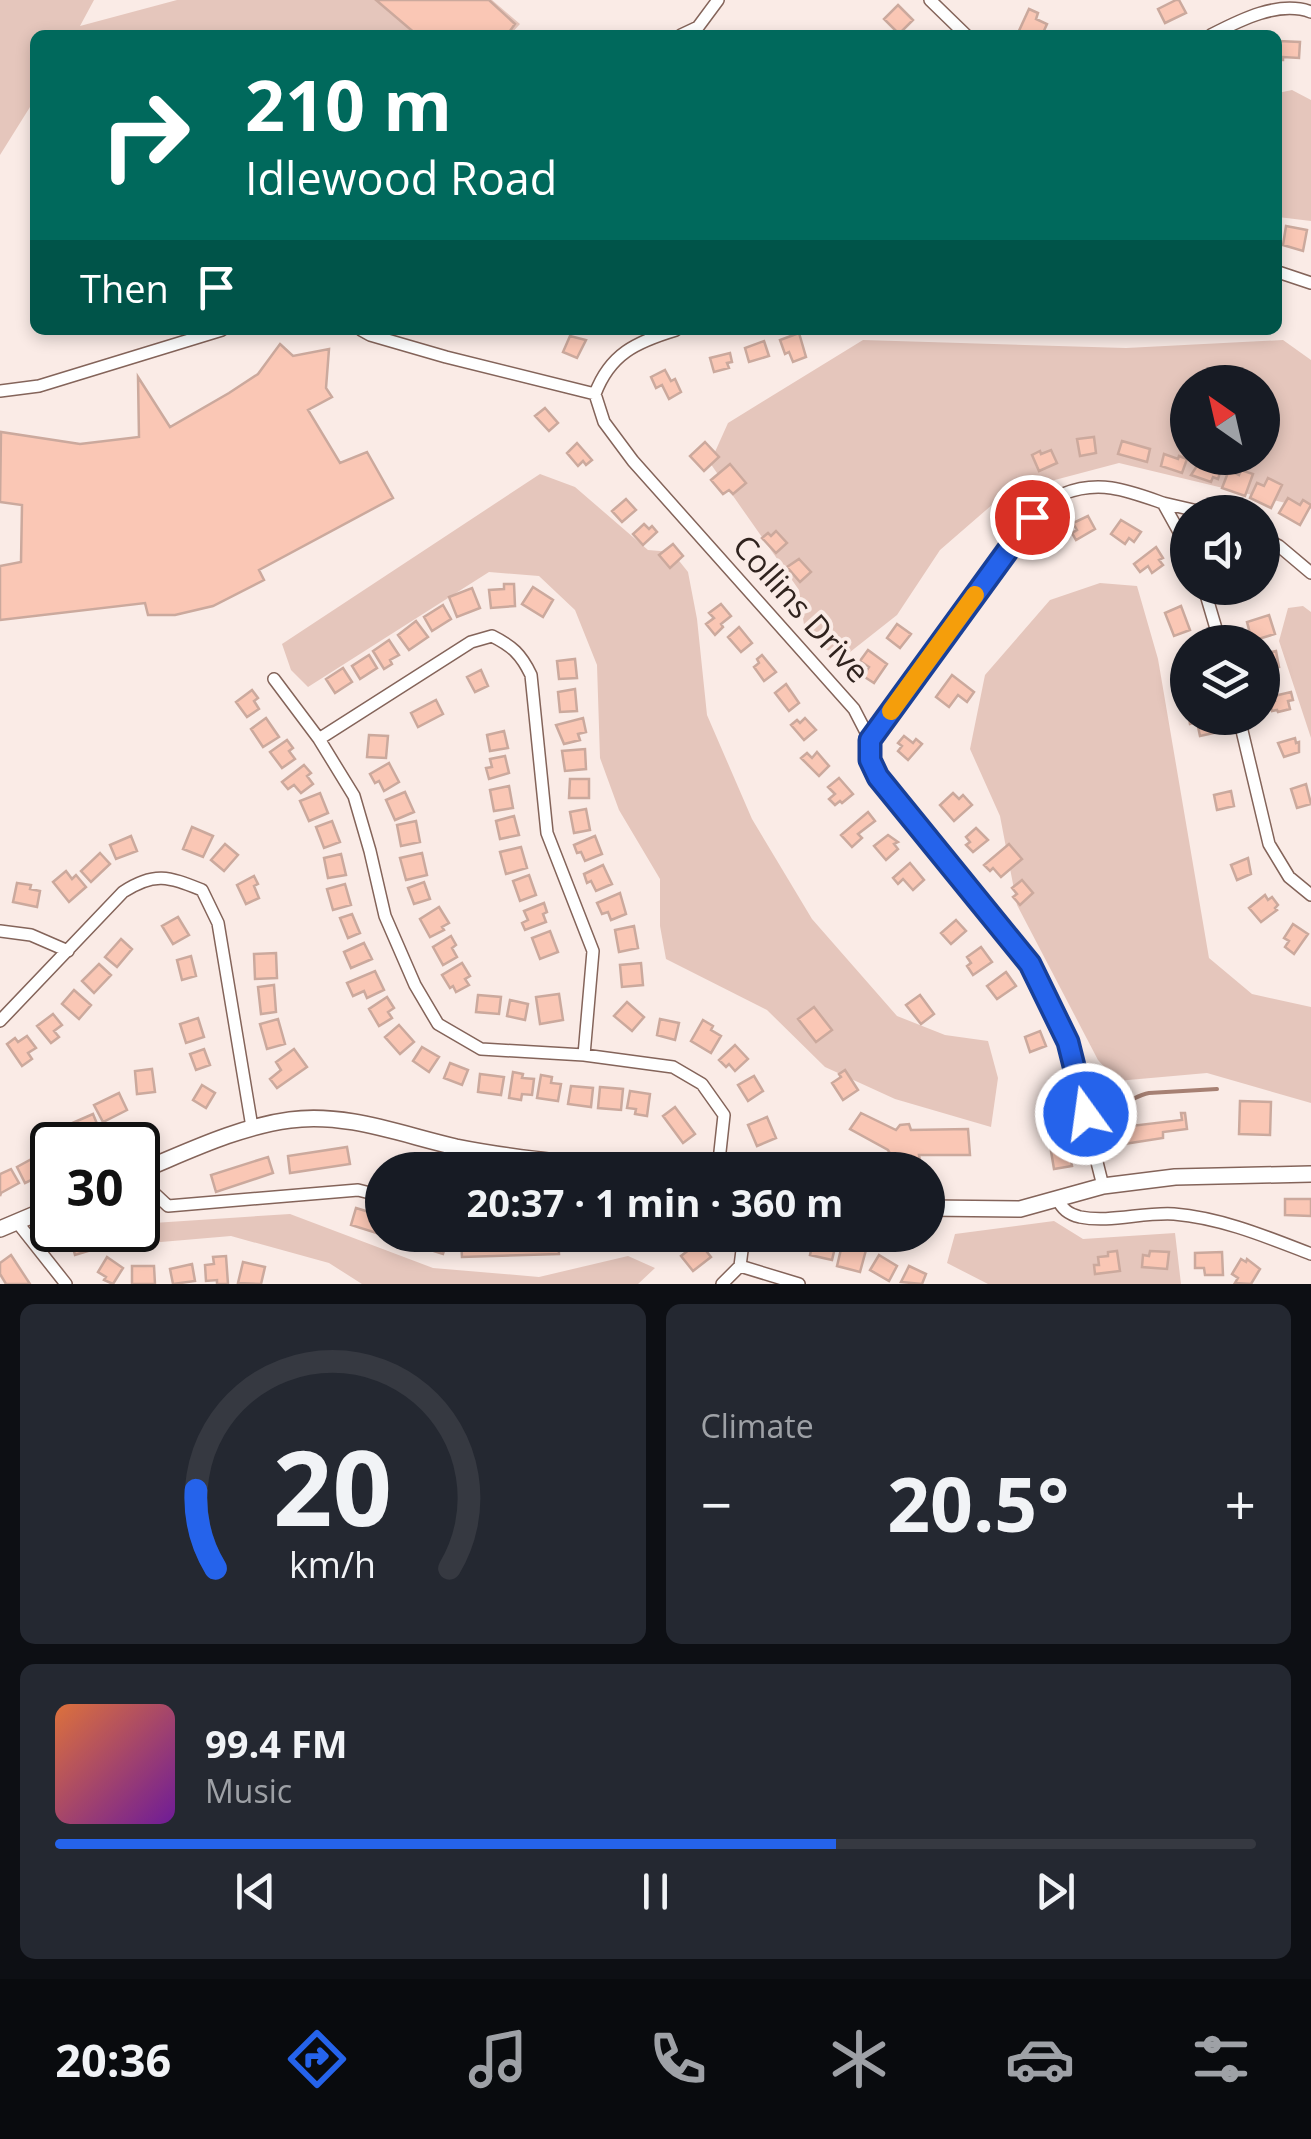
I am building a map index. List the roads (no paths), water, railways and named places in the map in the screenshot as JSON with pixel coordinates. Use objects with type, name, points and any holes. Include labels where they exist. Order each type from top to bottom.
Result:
[{"type":"street","points":[[692,30],[718,0]]},
{"type":"street","points":[[930,0],[961,30]]},
{"type":"street","points":[[1220,30],[1268,5],[1304,7],[1311,12]]},
{"type":"street","points":[[1282,273],[1311,284]]},
{"type":"street","points":[[0,391],[39,386],[206,335]]},
{"type":"street","points":[[370,335],[594,394],[614,360],[644,340],[660,335]]},
{"type":"street","name":"Collins Drive","points":[[594,394],[604,422],[633,461],[854,710],[870,740],[870,760],[878,777],[1030,964],[1068,1042],[1104,1186]]},
{"type":"street","points":[[870,740],[1032,517],[1061,494],[1102,486],[1170,505]]},
{"type":"street","points":[[1163,503],[1170,516]]},
{"type":"street","points":[[1280,547],[1311,572]]},
{"type":"street","points":[[318,739],[471,642],[492,636],[511,645],[522,656],[531,675],[547,833],[593,951],[584,1054]]},
{"type":"street","points":[[274,679],[354,796],[385,916],[415,985],[438,1024],[481,1049],[584,1054],[673,1067],[702,1084],[724,1115],[720,1152]]},
{"type":"street","points":[[1242,735],[1268,844],[1289,877],[1311,895]]},
{"type":"street","points":[[0,1021],[123,892],[141,880],[170,878],[202,890],[218,923],[252,1126]]},
{"type":"street","points":[[0,931],[32,935],[68,951]]},
{"type":"street","points":[[160,1166],[252,1126],[294,1119],[340,1120],[488,1152]]},
{"type":"street","points":[[945,1208],[1020,1209],[1104,1186],[1175,1177],[1311,1174]]},
{"type":"street","points":[[160,1198],[168,1206],[365,1192]]},
{"type":"street","points":[[1057,1198],[1062,1209],[1075,1216],[1097,1219],[1175,1214],[1236,1226],[1311,1254]]},
{"type":"street","points":[[0,1229],[30,1217]]},
{"type":"street","points":[[17,1222],[66,1284]]},
{"type":"street","points":[[722,1284],[740,1266],[742,1252]]},
{"type":"street","points":[[740,1266],[799,1284]]},
{"type":"waterway","points":[[1117,1105],[1149,1093],[1217,1089]]}]
